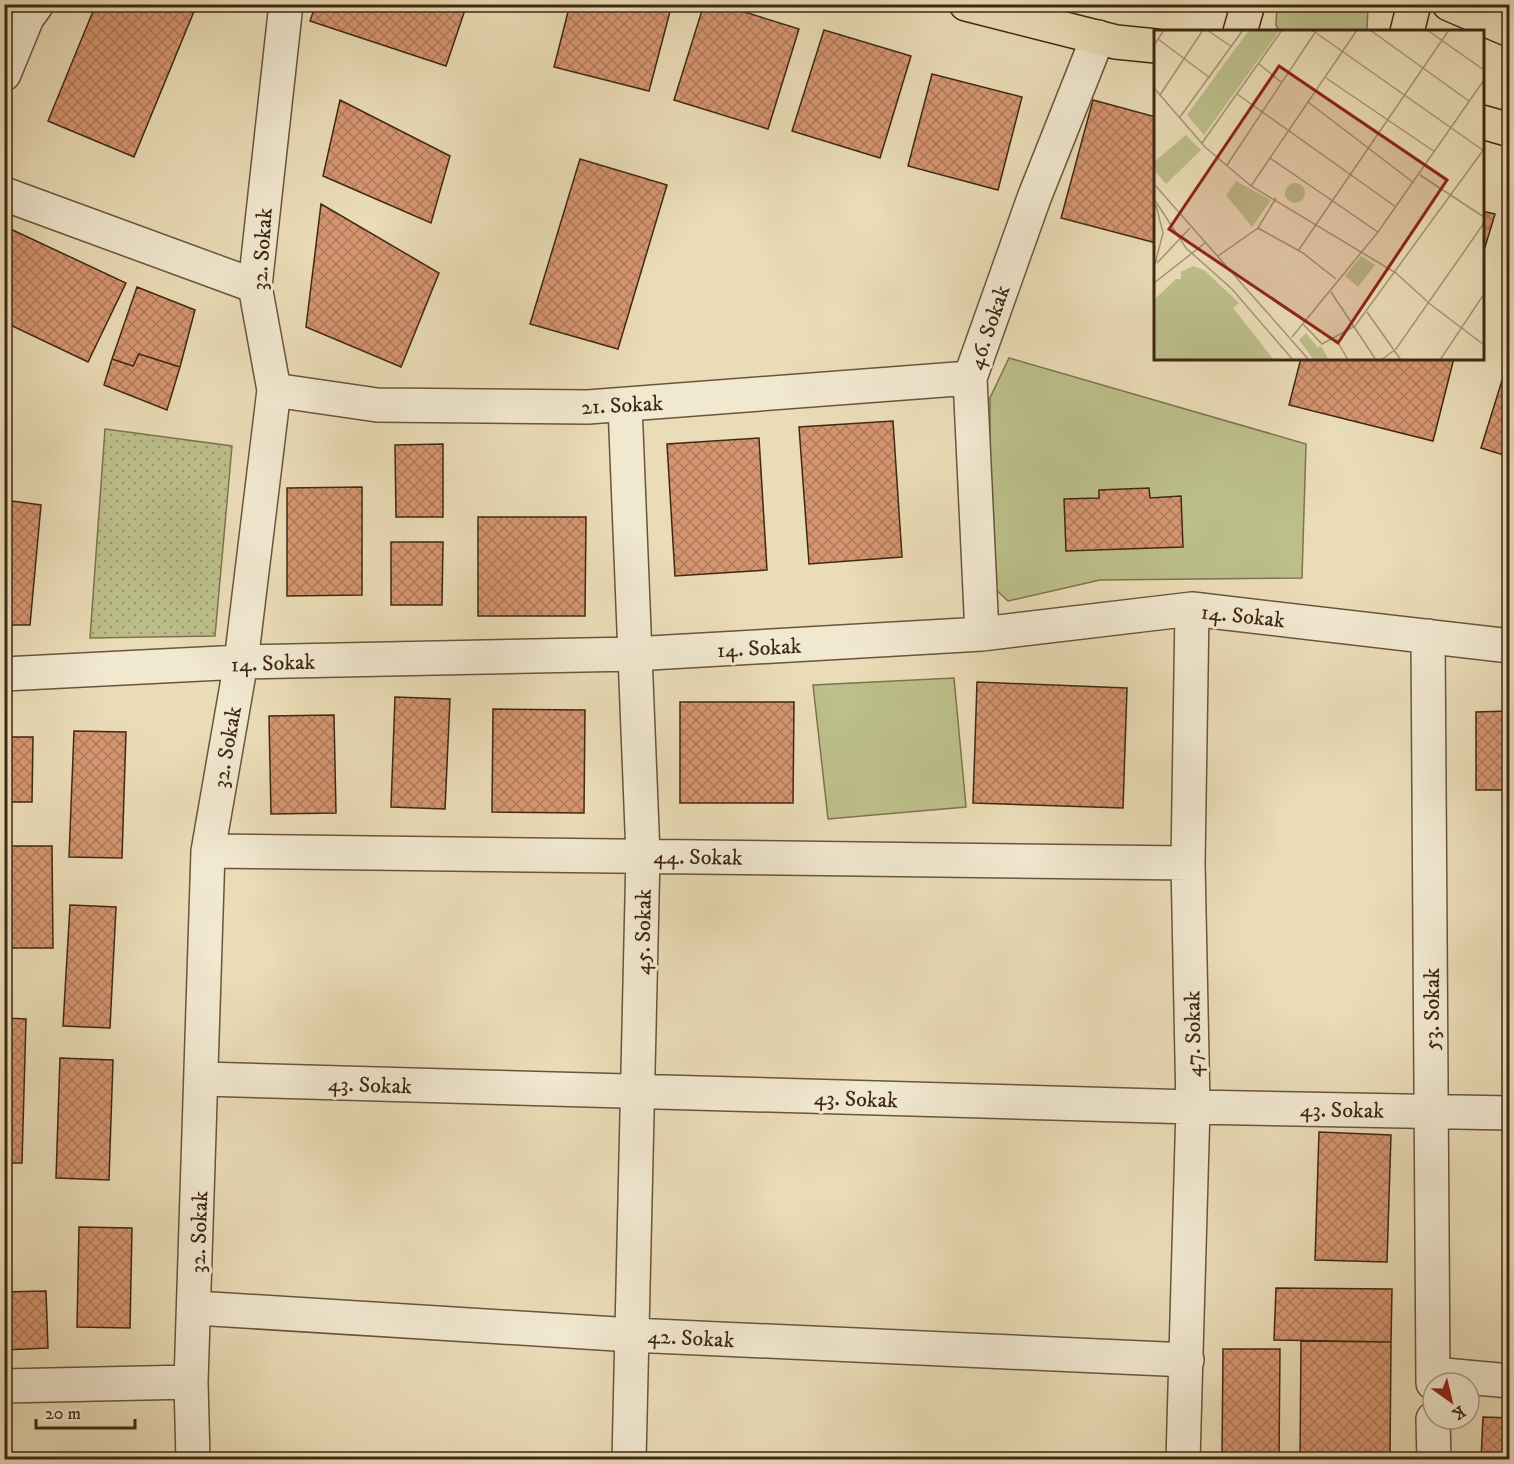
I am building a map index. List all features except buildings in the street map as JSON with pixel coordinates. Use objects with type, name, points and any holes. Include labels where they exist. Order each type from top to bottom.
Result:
[{"type":"main road","points":[[966,4],[1098,37],[1154,46]]},
{"type":"main road","points":[[1241,30],[1248,4]]},
{"type":"main road","points":[[1408,30],[1414,4]]},
{"type":"main road","points":[[1449,4],[1509,30]]},
{"type":"main road","points":[[1484,123],[1509,129]]},
{"type":"street","name":"32. Sokak","points":[[193,1460],[191,1382],[196,1308],[208,851],[241,662],[274,390],[255,286],[286,4]]},
{"type":"street","points":[[4,74],[23,10]]},
{"type":"street","name":"46. Sokak","points":[[982,634],[970,378],[1034,198],[1098,37]]},
{"type":"street","points":[[4,194],[255,286]]},
{"type":"street","name":"21. Sokak","points":[[274,390],[377,405],[588,407],[970,378]]},
{"type":"street","name":"45. Sokak","points":[[625,405],[633,654],[643,855],[629,1460]]},
{"type":"street","name":"14. Sokak","points":[[4,674],[241,662],[633,654],[982,634],[1192,609],[1509,646]]},
{"type":"street","name":"47. Sokak","points":[[1183,1460],[1193,1107],[1188,863],[1192,609]]},
{"type":"street","name":"53. Sokak","points":[[1428,636],[1433,1371]]},
{"type":"street","name":"44. Sokak","points":[[208,851],[1188,863]]},
{"type":"street","name":"43. Sokak","points":[[202,1079],[1193,1107],[1509,1113]]},
{"type":"street","name":"42. Sokak","points":[[196,1308],[632,1335],[1187,1360]]},
{"type":"street","points":[[1481,1380],[1509,1381]]},
{"type":"street","points":[[4,1386],[191,1382]]},
{"type":"street","points":[[1433,1431],[1434,1460]]},
{"type":"green space","points":[[1277,5],[1368,5],[1367,30],[1278,30],[1276,25]]},
{"type":"green space","points":[[1009,358],[1306,444],[1302,578],[1100,580],[1008,601],[990,584],[990,398]]},
{"type":"green space","points":[[105,429],[232,446],[215,636],[90,638]]},
{"type":"green space","points":[[954,678],[966,807],[828,819],[813,685]]}]
